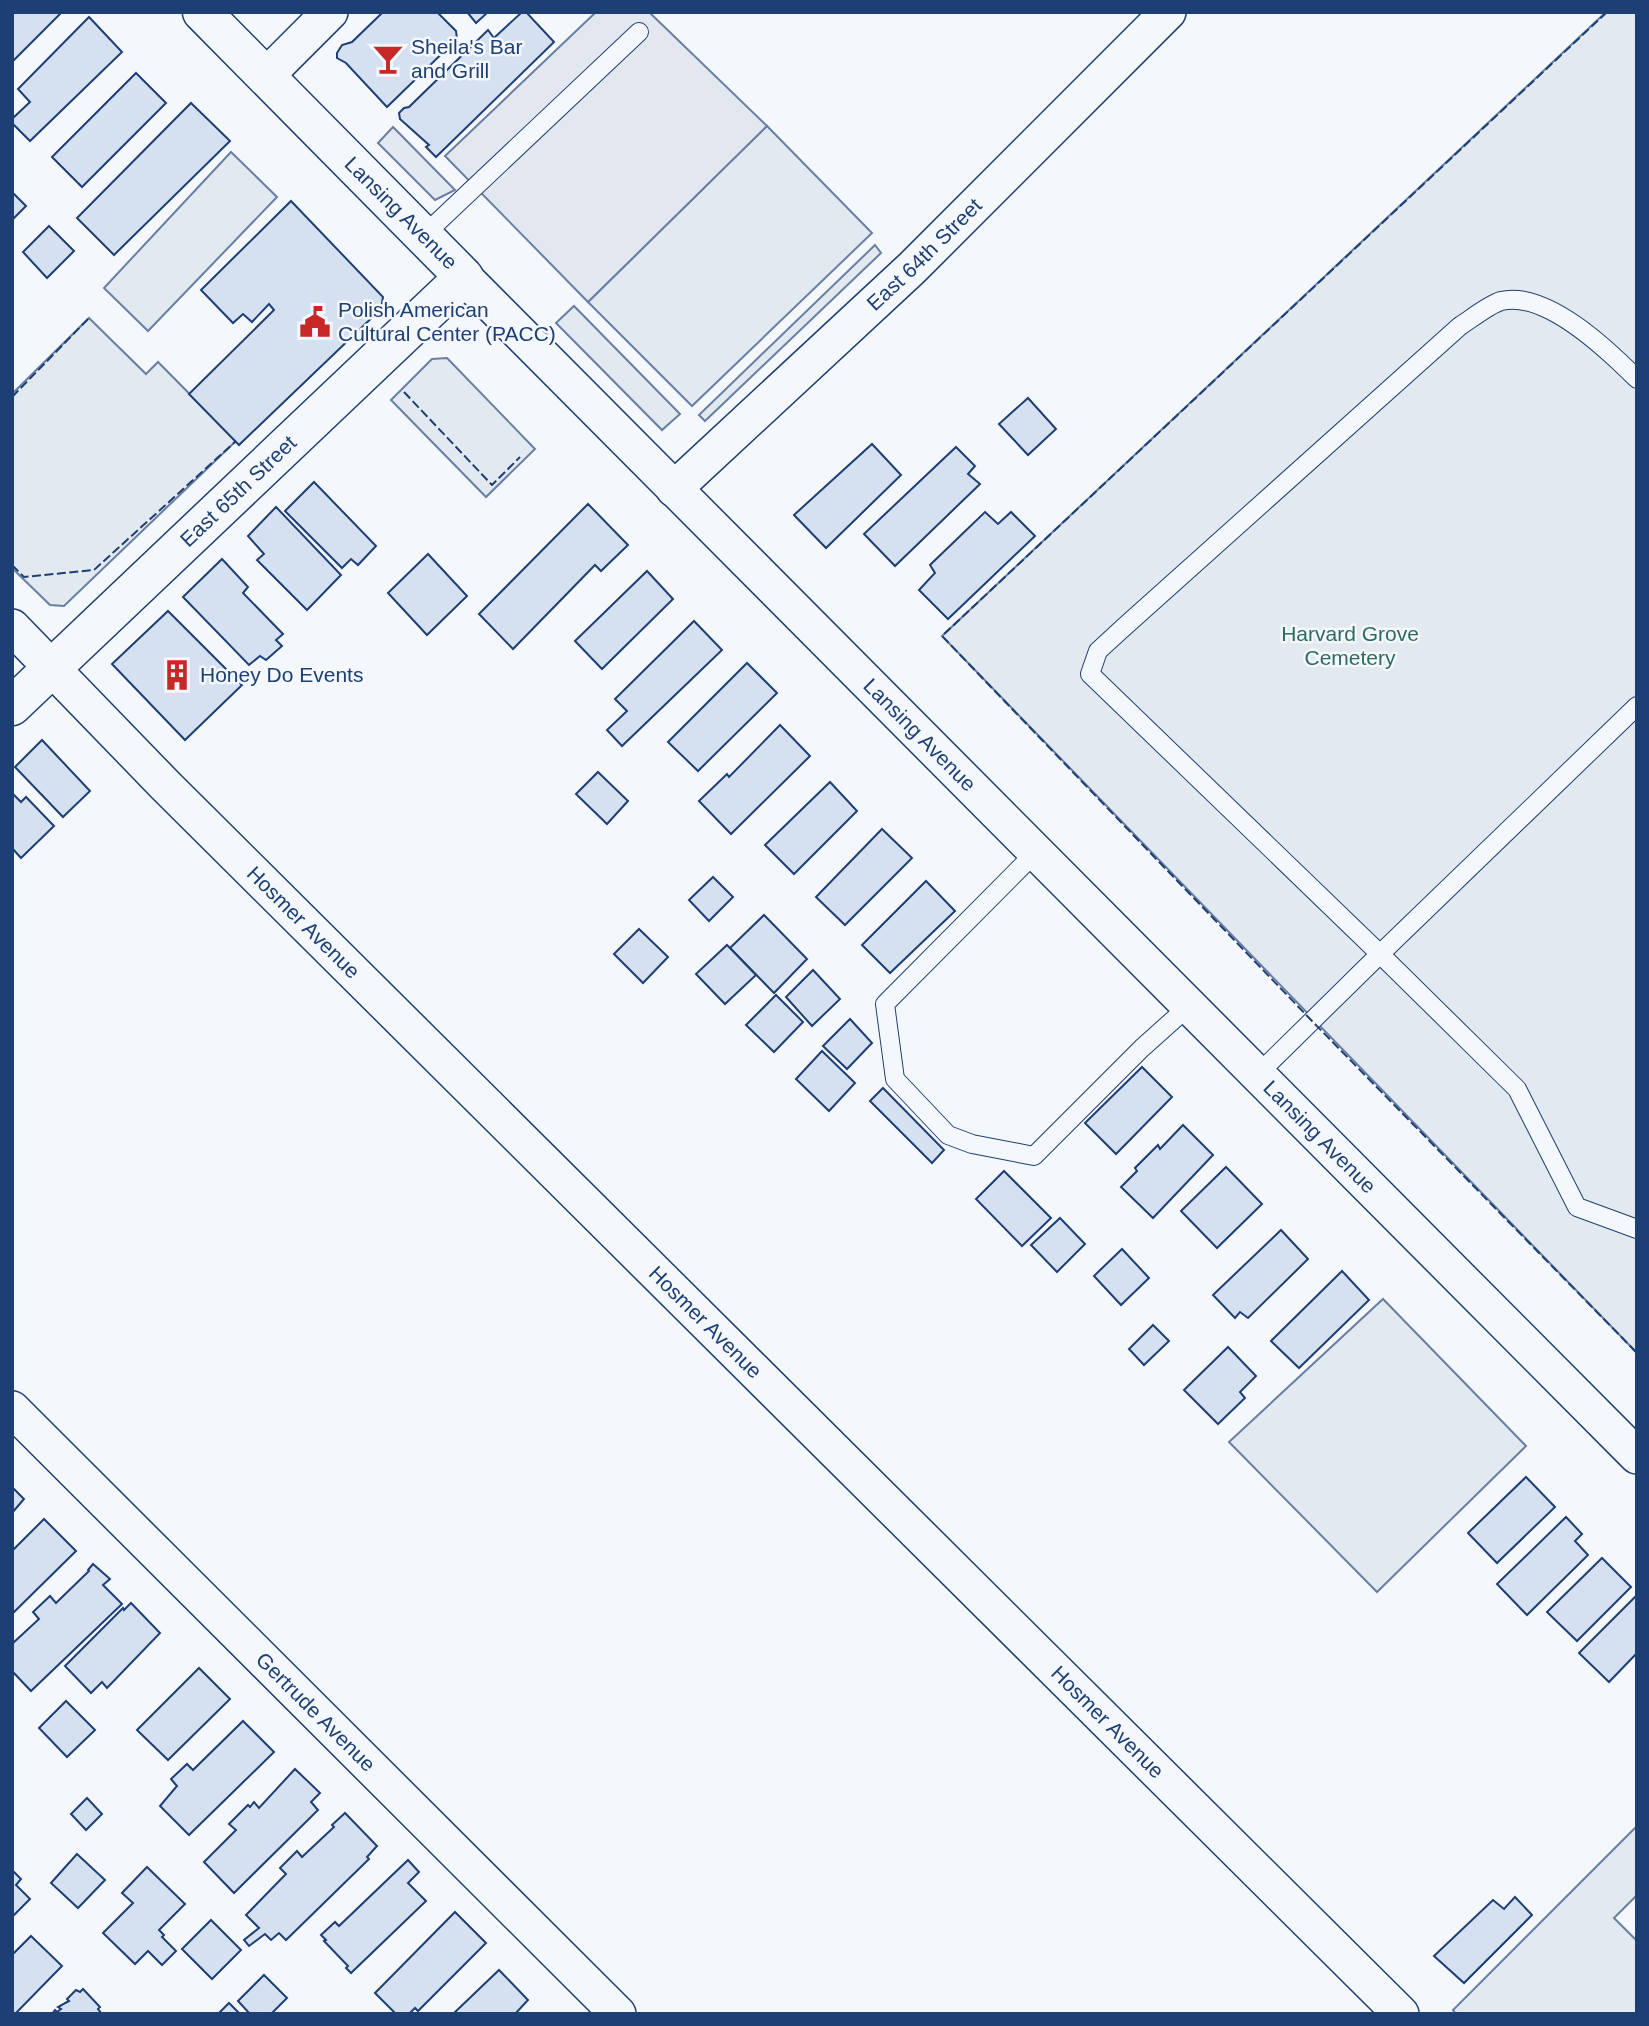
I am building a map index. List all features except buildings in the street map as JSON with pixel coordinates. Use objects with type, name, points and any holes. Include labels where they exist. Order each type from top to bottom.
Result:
[{"type":"street","name":"Lansing Avenue","points":[[202,12],[1637,1456]]},
{"type":"street","points":[[265,77],[330,12]]},
{"type":"street","name":"East 64th Street","points":[[674,489],[912,268],[1168,12]]},
{"type":"street","name":"East 65th Street","points":[[12,706],[464,276]]},
{"type":"street","name":"Hosmer Avenue","points":[[12,627],[165,785],[1401,2014]]},
{"type":"street","name":"Gertrude Avenue","points":[[12,1409],[618,2014]]},
{"type":"lane","points":[[424,235],[639,32]]},
{"type":"lane","points":[[1637,379],[1606,348],[1547,308],[1524,300],[1500,301],[1460,326],[1098,651],[1090,674],[1517,1089],[1577,1207],[1637,1229]]},
{"type":"lane","points":[[1258,1074],[1637,706]]},
{"type":"lane","points":[[1036,852],[886,1003],[895,1079],[948,1135],[972,1144],[1034,1156],[1142,1048],[1190,1005]]},
{"type":"green space","name":"Harvard Grove Cemetery","points":[[1606,12],[1637,12],[1637,1353],[942,636]]},
{"type":"green space","points":[[767,126],[872,233],[692,406],[588,302]]},
{"type":"green space","points":[[393,127],[455,190],[435,200],[378,143]]},
{"type":"green space","points":[[231,152],[277,197],[148,331],[104,288]]},
{"type":"green space","points":[[875,245],[881,253],[705,421],[699,415]]},
{"type":"green space","points":[[574,306],[680,414],[662,430],[556,323]]},
{"type":"green space","points":[[89,318],[146,374],[158,362],[236,441],[64,606],[50,605],[12,568],[12,394]]},
{"type":"green space","points":[[447,358],[535,449],[486,497],[391,400],[432,359]]},
{"type":"green space","points":[[1383,1299],[1526,1446],[1377,1592],[1229,1442]]},
{"type":"green space","points":[[1637,1826],[1637,1895],[1614,1918],[1637,1941],[1637,2014],[1456,2014],[1453,2010]]},
{"type":"shaded area","points":[[596,12],[649,12],[767,126],[588,302],[445,156]]},
{"type":"fence","points":[[1607,12],[942,636],[1312,1021],[1637,1353]]},
{"type":"fence","points":[[12,397],[89,318]]},
{"type":"fence","points":[[404,392],[492,485],[520,457]]},
{"type":"fence","points":[[12,565],[24,577],[94,570],[236,441]]},
{"type":"place","name":"Sheila's Bar and Grill","points":[[388,59]]},
{"type":"place","name":"Polish American Cultural Center (PACC)","points":[[315,322]]},
{"type":"place","name":"Honey Do Events","points":[[177,675]]}]
